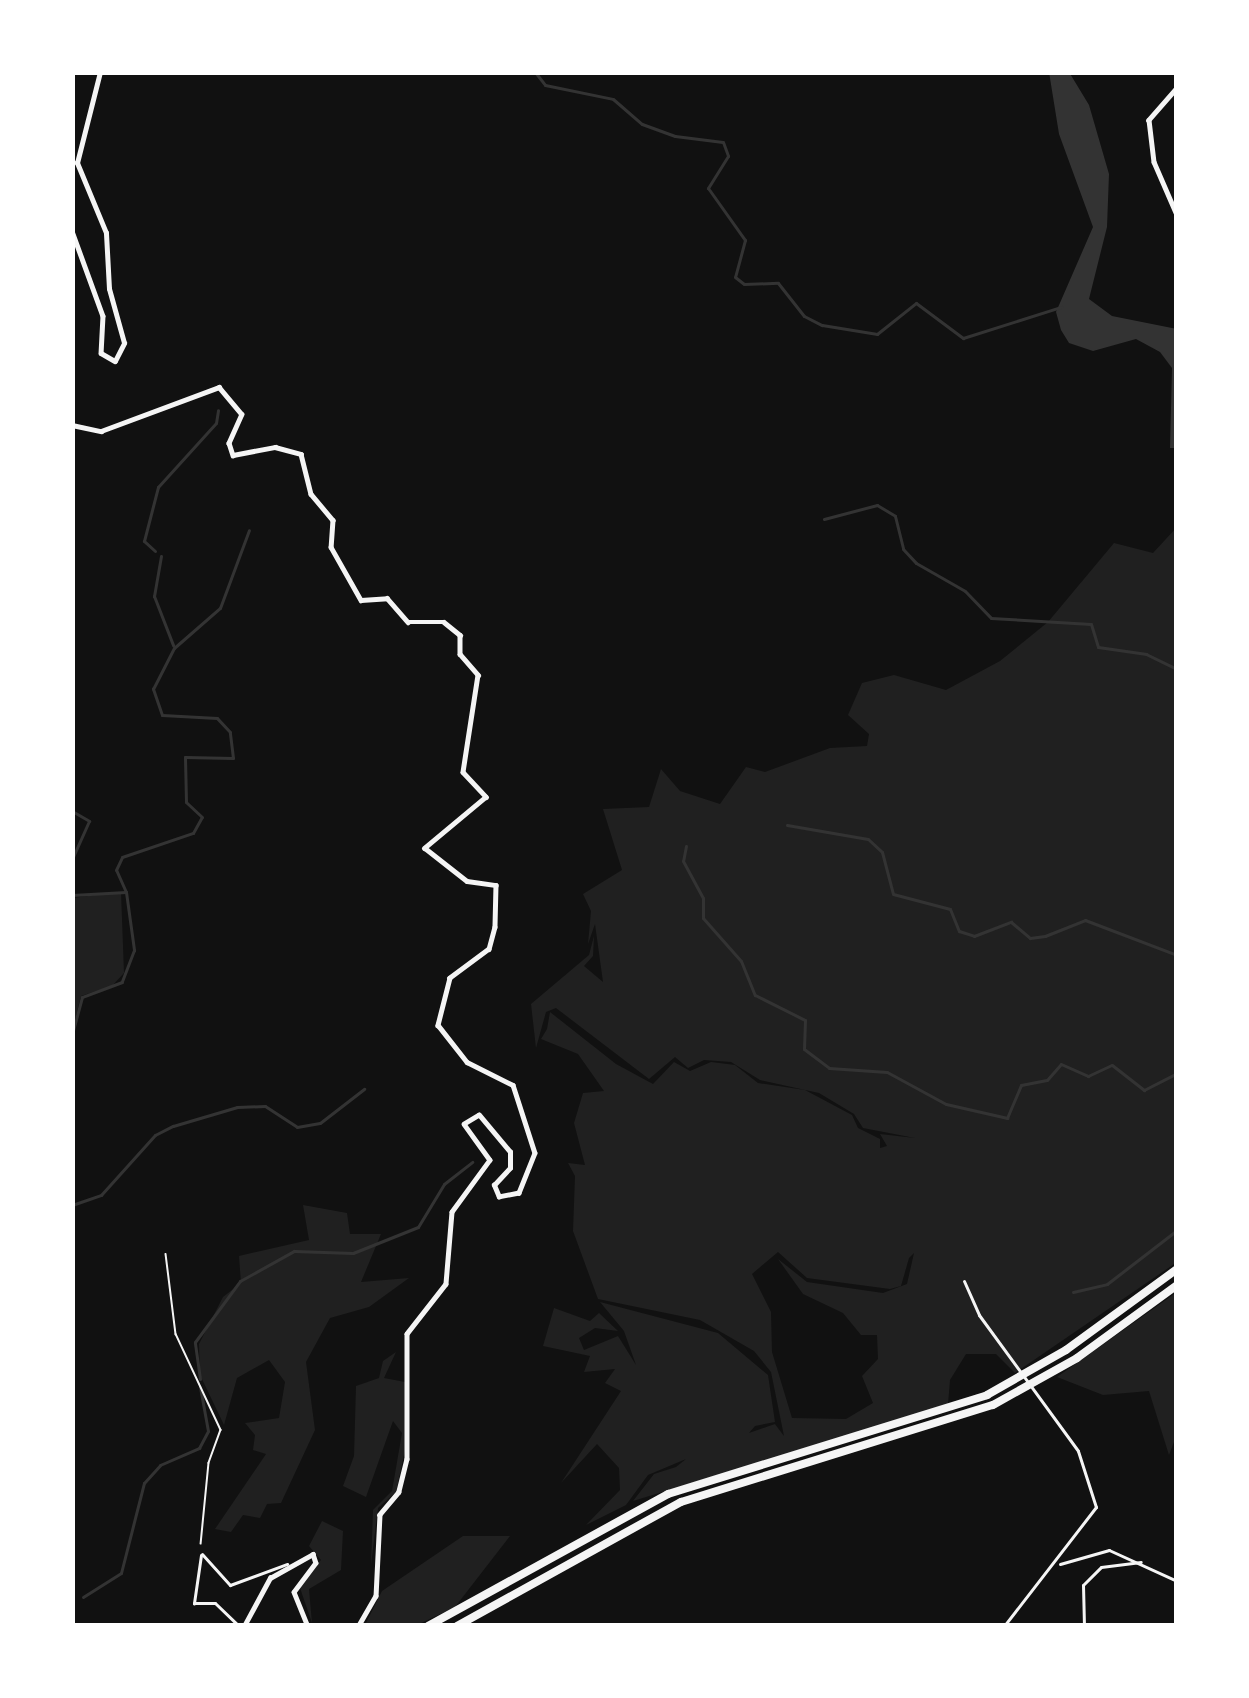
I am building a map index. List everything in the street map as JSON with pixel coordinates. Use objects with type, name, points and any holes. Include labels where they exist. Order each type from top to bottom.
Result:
[{"type":"highway","points":[[428,1626],[668,1494],[987,1395],[1066,1350],[1177,1269]]},
{"type":"highway","points":[[458,1626],[681,1502],[993,1405],[1077,1358],[1177,1285]]},
{"type":"main road","points":[[72,231],[104,316],[101,353],[115,361],[124,344],[109,289],[106,233],[77,163],[100,72]]},
{"type":"main road","points":[[1177,88],[1149,119],[1154,162],[1177,215]]},
{"type":"main road","points":[[72,287],[72,331]]},
{"type":"main road","points":[[72,425],[101,430],[219,387],[242,413],[230,443],[233,455],[286,447],[301,454],[311,494],[333,520],[331,547],[361,600],[387,598],[408,622],[444,622],[460,635],[460,654],[478,675],[463,772],[486,797],[425,845],[467,881],[496,885],[496,926],[489,949],[450,978],[438,1025],[467,1062],[513,1085],[535,1154],[519,1193],[499,1197],[494,1185],[510,1168],[510,1151],[479,1115],[464,1124],[490,1160],[452,1212],[446,1284],[407,1334],[407,1459],[399,1492],[380,1515],[376,1597],[359,1626]]},
{"type":"main road","points":[[242,1626],[270,1578],[287,1564],[316,1558],[294,1592],[308,1626]]},
{"type":"street","points":[[964,1281],[979,1315],[1016,1359],[1078,1451],[1096,1507],[1058,1564],[1004,1626]]},
{"type":"street","points":[[1058,1564],[1091,1549],[1142,1559],[1177,1581]]},
{"type":"street","points":[[202,1554],[230,1585],[287,1564]]},
{"type":"street","points":[[202,1554],[194,1603],[215,1603],[242,1626]]},
{"type":"street","points":[[1084,1626],[1083,1585],[1101,1567],[1135,1568],[1142,1559]]},
{"type":"path","points":[[166,1254],[176,1334],[221,1430],[209,1463],[202,1554]]},
{"type":"shaded area","points":[[1049,72],[1069,72],[1089,105],[1109,174],[1107,227],[1089,299],[1112,316],[1177,329],[1177,448],[1170,448],[1172,368],[1160,352],[1136,339],[1093,351],[1069,343],[1061,330],[1056,312],[1093,227],[1059,134]]},
{"type":"shaded area","points":[[1177,527],[1177,1262],[1015,1373],[996,1354],[966,1354],[950,1380],[948,1404],[633,1501],[654,1474],[686,1459],[648,1475],[626,1505],[586,1525],[620,1490],[619,1468],[597,1444],[561,1483],[621,1391],[605,1383],[615,1369],[584,1372],[590,1356],[543,1346],[554,1308],[590,1321],[599,1313],[618,1331],[595,1328],[579,1338],[584,1350],[618,1336],[636,1365],[624,1331],[600,1302],[718,1333],[768,1375],[775,1422],[755,1426],[749,1433],[775,1424],[784,1436],[771,1372],[754,1351],[700,1320],[598,1299],[573,1231],[575,1176],[568,1163],[585,1165],[574,1123],[583,1093],[604,1091],[578,1054],[541,1039],[550,1012],[616,1064],[653,1084],[674,1062],[690,1071],[711,1062],[735,1065],[758,1083],[805,1090],[852,1115],[858,1128],[880,1139],[880,1148],[887,1146],[880,1134],[915,1138],[863,1128],[854,1114],[819,1093],[760,1080],[731,1062],[704,1060],[688,1068],[675,1057],[649,1079],[556,1008],[546,1012],[536,1048],[531,1004],[589,955],[594,936],[593,956],[584,966],[603,982],[595,924],[588,944],[591,911],[583,894],[622,870],[603,809],[649,807],[661,769],[680,791],[720,804],[746,767],[765,772],[830,748],[867,746],[869,734],[848,715],[862,683],[894,675],[946,690],[1000,661],[1048,622],[1114,543],[1153,553]],"holes":[[[778,1252],[807,1278],[890,1289],[901,1286],[914,1253],[907,1284],[883,1293],[807,1282],[778,1259],[803,1294],[843,1313],[861,1335],[877,1335],[878,1359],[862,1376],[873,1403],[846,1419],[792,1418],[772,1352],[771,1312],[752,1274]]]},
{"type":"shaded area","points":[[121,892],[124,973],[112,986],[81,996],[72,1033],[72,898]]},
{"type":"shaded area","points":[[303,1205],[347,1213],[350,1234],[381,1234],[361,1282],[409,1278],[369,1307],[330,1318],[306,1362],[315,1430],[281,1503],[267,1504],[260,1518],[243,1515],[231,1532],[215,1529],[266,1454],[253,1450],[255,1435],[245,1423],[279,1418],[285,1382],[269,1360],[237,1378],[224,1425],[200,1375],[199,1344],[223,1297],[241,1283],[239,1256],[309,1240]]},
{"type":"shaded area","points":[[1177,1292],[1177,1434],[1169,1455],[1149,1391],[1103,1395],[1057,1377]]},
{"type":"shaded area","points":[[396,1352],[384,1378],[405,1382],[405,1450],[396,1492],[378,1508],[371,1565],[373,1510],[392,1491],[402,1433],[393,1421],[366,1497],[343,1486],[354,1456],[356,1386],[379,1378],[383,1361]]},
{"type":"shaded area","points":[[322,1521],[343,1531],[341,1570],[309,1589],[312,1623],[299,1585],[321,1560],[309,1546]]},
{"type":"shaded area","points":[[463,1536],[510,1536],[455,1607],[415,1626],[366,1623],[382,1591]]},
{"type":"waterway","points":[[535,72],[545,85],[613,99],[642,124],[675,136],[723,142],[728,156],[708,188],[745,240],[735,277],[744,284],[778,283],[804,316],[822,325],[877,334],[916,303],[963,338],[1061,307]]},
{"type":"waterway","points":[[155,551],[144,541],[158,487],[216,423],[218,410]]},
{"type":"waterway","points":[[824,519],[877,505],[895,516],[903,549],[916,563],[965,591],[991,618],[1091,624],[1098,647],[1146,654],[1177,669]]},
{"type":"waterway","points":[[126,892],[116,870],[122,857],[193,833],[202,817],[186,802],[185,757],[233,758],[230,732],[217,718],[162,715],[153,689],[174,648],[220,608],[249,530]]},
{"type":"waterway","points":[[161,556],[154,596],[173,645]]},
{"type":"waterway","points":[[72,811],[89,821],[72,859]]},
{"type":"waterway","points":[[787,825],[868,839],[882,852],[893,894],[950,909],[959,931],[974,936],[1011,922],[1030,938],[1085,920],[1177,955]]},
{"type":"waterway","points":[[686,846],[683,861],[703,898],[703,918],[741,961],[755,995],[805,1020],[804,1049],[829,1068],[887,1072],[946,1104],[1007,1118],[1021,1085],[1047,1080],[1061,1064],[1088,1076],[1112,1065],[1144,1090],[1177,1073]]},
{"type":"waterway","points":[[72,895],[126,892],[134,950],[122,982],[82,997],[72,1035]]},
{"type":"waterway","points":[[72,1205],[101,1195],[155,1135],[173,1126],[237,1107],[265,1106],[297,1127],[320,1123],[364,1089]]},
{"type":"waterway","points":[[200,1379],[195,1342],[240,1281],[294,1251],[353,1253],[418,1227],[444,1184],[472,1162]]},
{"type":"waterway","points":[[1073,1292],[1107,1284],[1177,1230]]},
{"type":"waterway","points":[[83,1597],[121,1573],[144,1483],[160,1465],[199,1448],[208,1431],[200,1387]]}]
